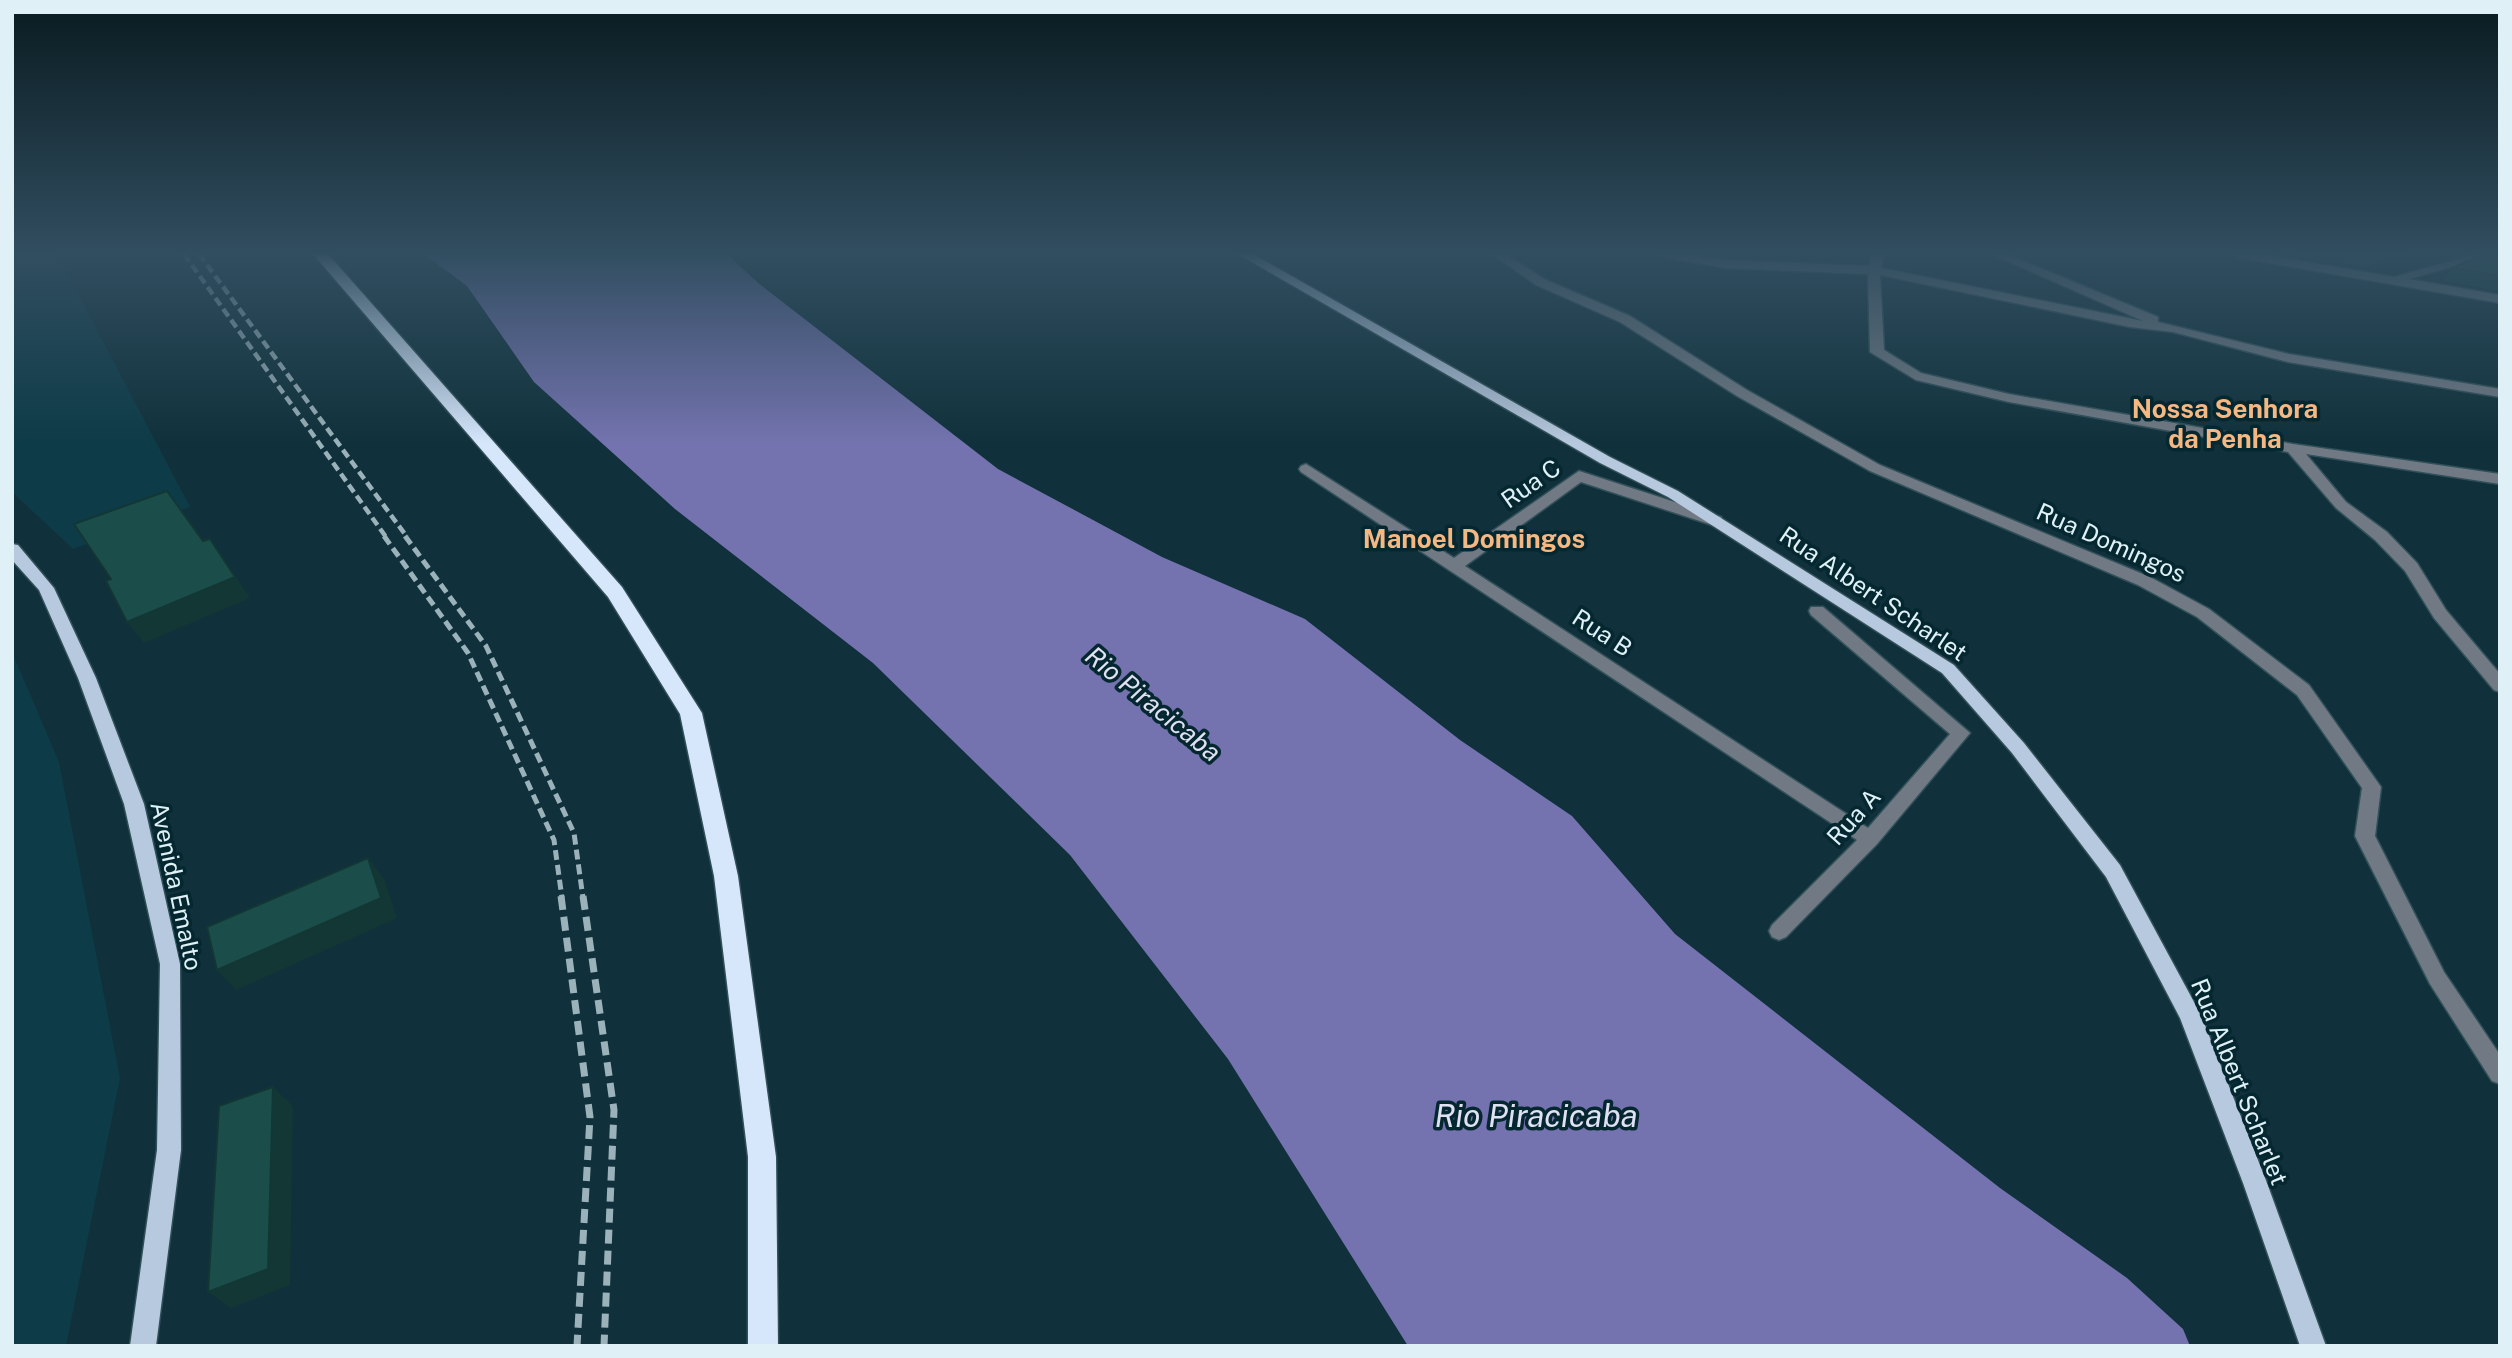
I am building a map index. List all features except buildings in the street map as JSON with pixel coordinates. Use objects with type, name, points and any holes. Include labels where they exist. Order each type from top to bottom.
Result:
[{"type":"highway","points":[[375,317],[615,592],[691,713],[726,876],[762,1157],[763,1346]]},
{"type":"main road","name":"Rua Albert Scharlet","points":[[1355,317],[1605,460],[1673,494],[1722,523],[1948,669],[2018,748],[2113,871],[2190,1016],[2255,1183],[2313,1346]]},
{"type":"main road","name":"Avenida Emalto","points":[[12,549],[46,588],[87,678],[134,804],[170,964],[169,1150],[143,1346]]},
{"type":"street","name":"Rua Domingos","points":[[1621,317],[1742,393],[1875,468],[2144,581],[2203,612],[2303,690],[2372,787],[2365,835],[2437,978],[2500,1074]]},
{"type":"street","points":[[1876,317],[1877,352],[1916,376],[1957,387],[2293,448],[2500,479]]},
{"type":"street","points":[[2103,317],[2173,328],[2288,358],[2500,393]]},
{"type":"street","points":[[2148,317],[2173,328]]},
{"type":"street","points":[[2293,448],[2341,505],[2381,536],[2411,567],[2440,614],[2500,686]]},
{"type":"street","name":"Rua B","points":[[1306,469],[1870,839]]},
{"type":"street","name":"Rua C","points":[[1455,565],[1579,476],[1722,523]]},
{"type":"street","name":"Rua A","points":[[1779,931],[1870,839],[1961,733],[1817,611]]},
{"type":"shaded area","points":[[12,317],[90,317],[190,507],[73,549],[12,492]]},
{"type":"shaded area","points":[[12,652],[59,762],[120,1078],[66,1346],[12,1346]]},
{"type":"water","name":"Rio Piracicaba","points":[[489,317],[803,317],[998,469],[1162,557],[1305,619],[1460,740],[1572,816],[1675,934],[2000,1188],[2127,1278],[2183,1329],[2190,1346],[1408,1346],[1228,1059],[1070,855],[873,663],[675,509],[534,382]]},
{"type":"railway","points":[[229,317],[386,537]]},
{"type":"railway","points":[[246,317],[407,537]]},
{"type":"railway","points":[[384,536],[468,653],[554,840],[562,898]]},
{"type":"railway","points":[[405,536],[486,646],[574,833],[583,898]]},
{"type":"railway","points":[[561,896],[590,1117],[577,1346]]},
{"type":"railway","points":[[583,896],[614,1110],[604,1346]]},
{"type":"district","name":"Nossa Senhora da Penha","points":[[2225,424]]},
{"type":"district","name":"Manoel Domingos","points":[[1474,539]]}]
